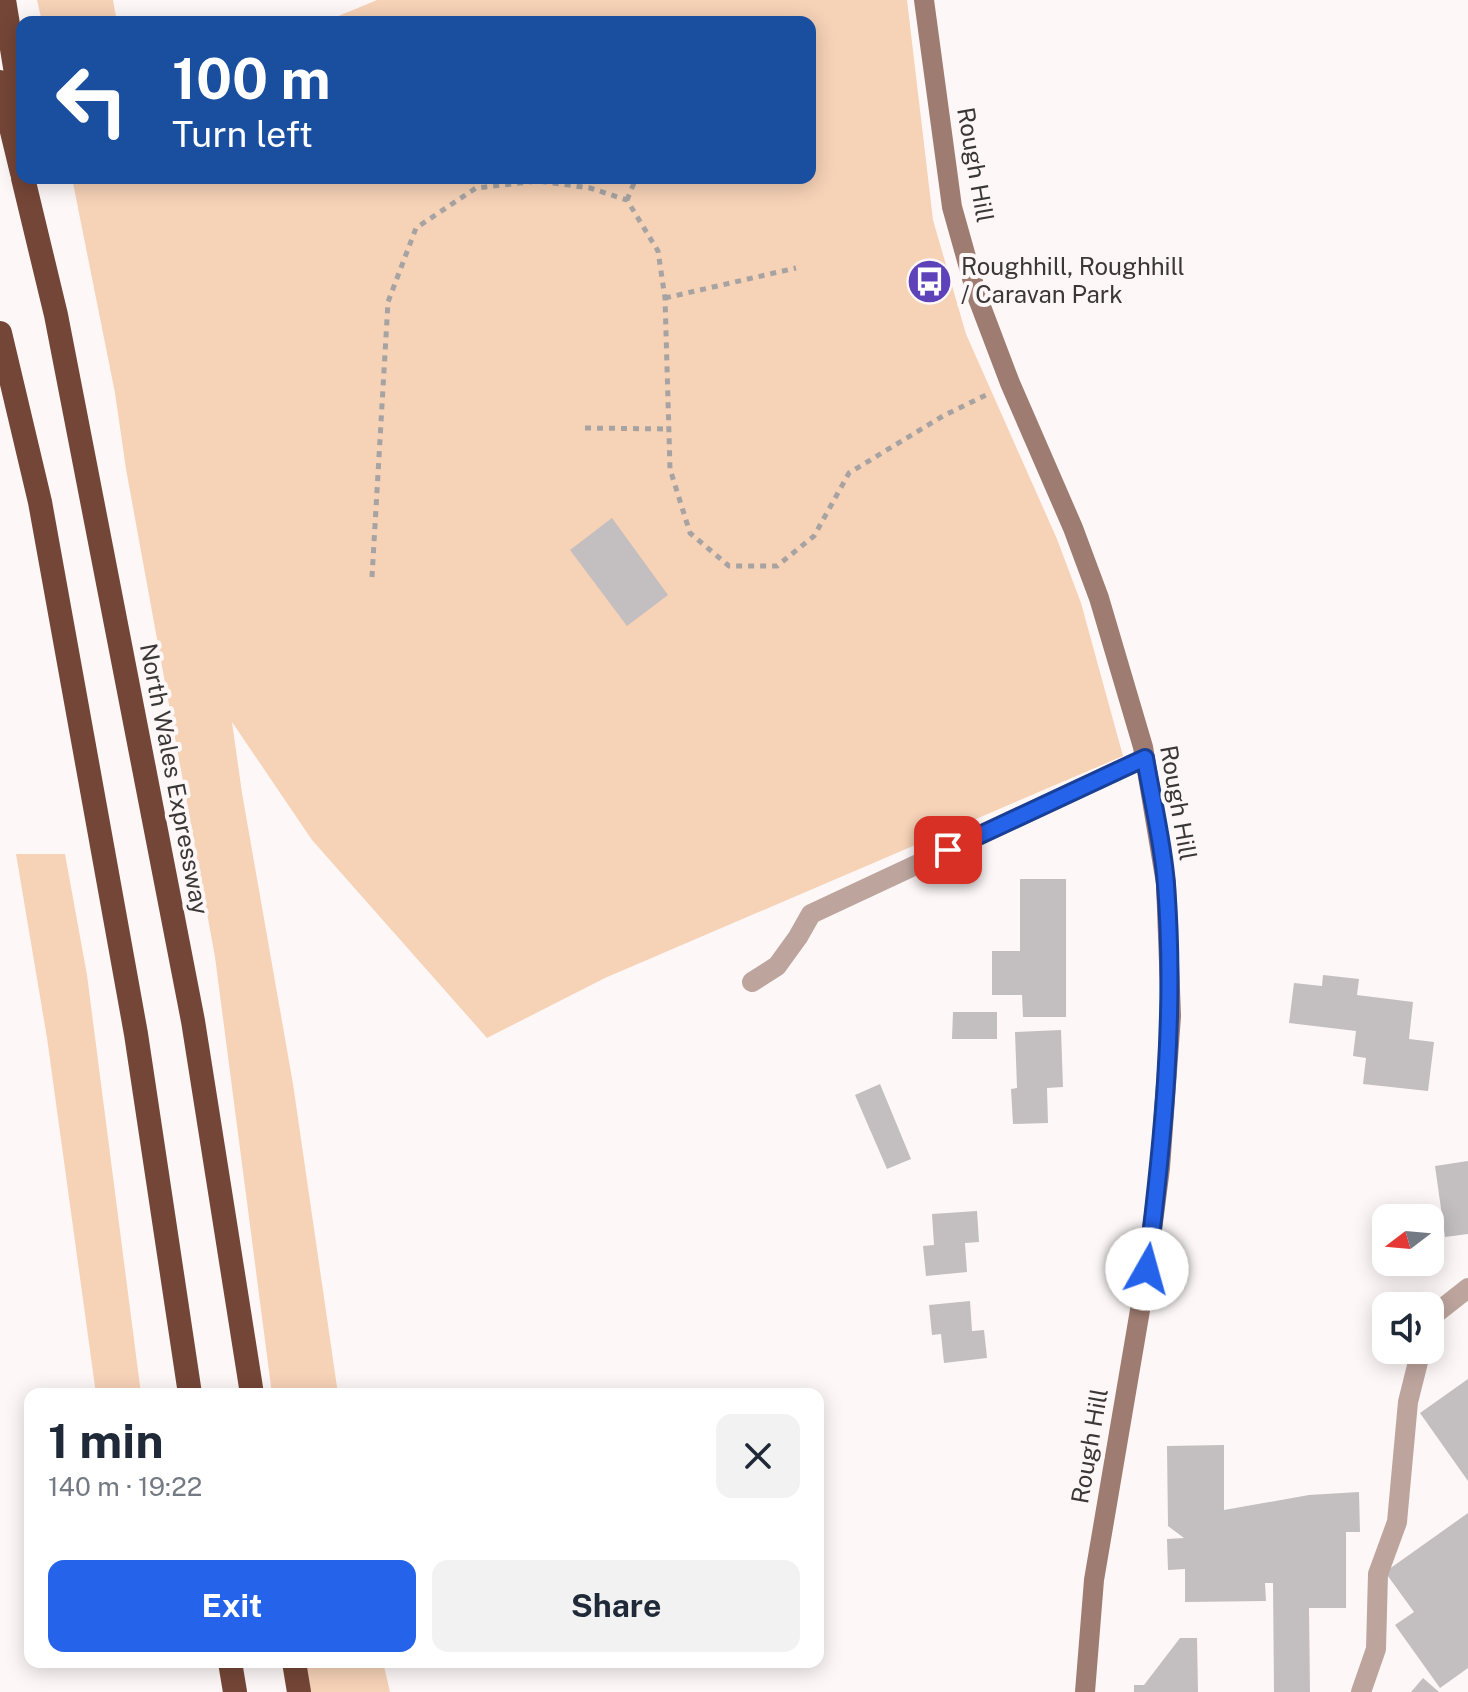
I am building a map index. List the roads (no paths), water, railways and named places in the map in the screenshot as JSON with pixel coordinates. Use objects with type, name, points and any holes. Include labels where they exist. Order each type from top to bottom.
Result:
[{"type":"highway","points":[[4,0],[16,73]]},
{"type":"highway","name":"North Wales Expressway","points":[[0,82],[16,147]]},
{"type":"highway","name":"North Wales Expressway","points":[[25,184],[56,315],[193,1021],[251,1388]]},
{"type":"highway","points":[[34,184],[56,315]]},
{"type":"highway","points":[[0,333],[40,502],[136,1034],[189,1388]]},
{"type":"highway","points":[[231,1668],[235,1692]]},
{"type":"highway","points":[[295,1668],[299,1692]]},
{"type":"street","name":"Rough Hill","points":[[924,0],[952,207],[977,296],[1099,598],[1145,758],[1166,883],[1171,1016],[1160,1168],[1147,1269],[1094,1580],[1085,1692]]},
{"type":"lane","points":[[752,982],[777,966],[811,914],[1145,758]]},
{"type":"lane","points":[[1444,1307],[1468,1288]]},
{"type":"lane","points":[[1361,1692],[1376,1649],[1378,1574],[1397,1522],[1408,1402],[1418,1364]]},
{"type":"place","name":"Roughhill, Roughhill / Caravan Park","points":[[930,281]]}]
